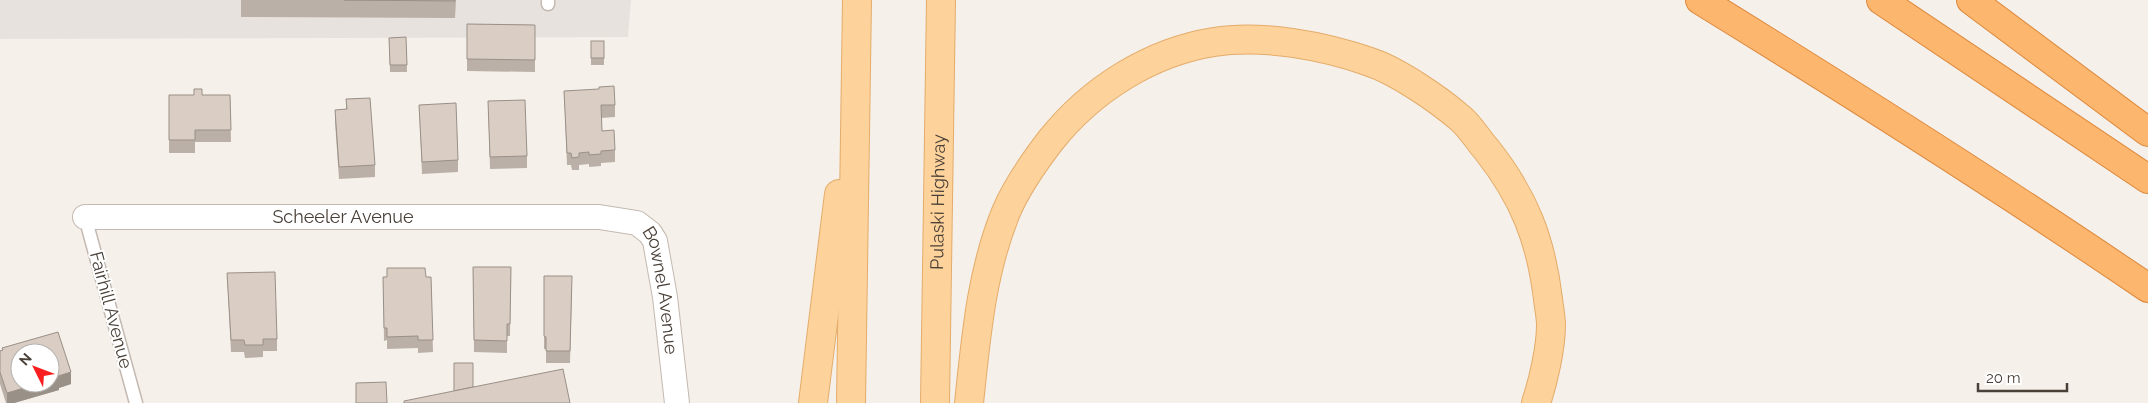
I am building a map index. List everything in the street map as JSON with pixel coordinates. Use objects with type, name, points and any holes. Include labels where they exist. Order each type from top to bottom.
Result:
[{"type":"highway","points":[[1700,0],[2038,213],[2148,288]]},
{"type":"highway","points":[[1881,0],[2148,180]]},
{"type":"highway","points":[[1972,0],[2148,132]]},
{"type":"main road","points":[[851,403],[857,0]]},
{"type":"main road","name":"Pulaski Highway","points":[[935,403],[941,0]]},
{"type":"main road","points":[[969,403],[976,334],[987,266],[1003,220],[1031,166],[1066,120],[1108,84],[1162,55],[1215,42],[1267,40],[1320,47],[1373,62],[1421,89],[1462,119],[1497,163],[1526,210],[1544,264],[1551,326],[1542,385],[1536,403]]},
{"type":"main road","points":[[813,403],[856,58]]},
{"type":"street","name":"Scheeler Avenue","points":[[85,217],[599,217]]},
{"type":"street","name":"Bownel Avenue","points":[[599,217],[638,223],[650,233],[655,241],[665,297],[677,403]]},
{"type":"lane","name":"Fairhill Avenue","points":[[85,217],[136,403]]},
{"type":"shaded area","points":[[0,0],[631,0],[628,37],[0,39]]},
{"type":"building","points":[[344,0],[455,0],[455,1]]},
{"type":"building","points":[[467,24],[535,25],[535,60],[467,59]]},
{"type":"building","points":[[406,37],[407,65],[390,65],[389,38]]},
{"type":"building","points":[[591,41],[604,41],[604,58],[591,58]]},
{"type":"building","points":[[614,86],[615,105],[601,105],[602,131],[614,130],[615,150],[601,151],[601,154],[589,155],[589,152],[579,153],[579,157],[572,158],[571,153],[567,153],[564,91]]},
{"type":"building","points":[[194,89],[202,89],[202,95],[230,95],[231,130],[195,130],[195,140],[169,140],[169,95],[194,95]]},
{"type":"building","points":[[370,98],[375,165],[339,167],[335,110],[347,109],[346,99]]},
{"type":"building","points":[[525,100],[527,156],[490,157],[488,101]]},
{"type":"building","points":[[456,103],[458,160],[422,162],[419,105]]},
{"type":"building","points":[[473,267],[511,267],[510,324],[507,324],[507,341],[474,340]]},
{"type":"building","points":[[387,268],[425,268],[426,277],[431,277],[433,340],[418,340],[418,336],[387,337],[387,328],[384,328],[383,277],[387,277]]},
{"type":"building","points":[[275,272],[277,339],[263,339],[263,345],[245,345],[244,340],[231,340],[227,273]]},
{"type":"building","points":[[544,276],[572,276],[570,351],[546,351],[546,337],[544,336]]},
{"type":"building","points":[[58,332],[71,372],[60,375],[60,343],[20,343]]},
{"type":"building","points":[[10,346],[10,392],[7,393],[0,372],[0,351],[3,350],[2,348]]},
{"type":"building","points":[[454,363],[473,363],[473,387],[454,391]]},
{"type":"building","points":[[563,369],[570,403],[404,403],[404,401]]},
{"type":"building","points":[[386,382],[387,403],[356,403],[356,383]]}]
